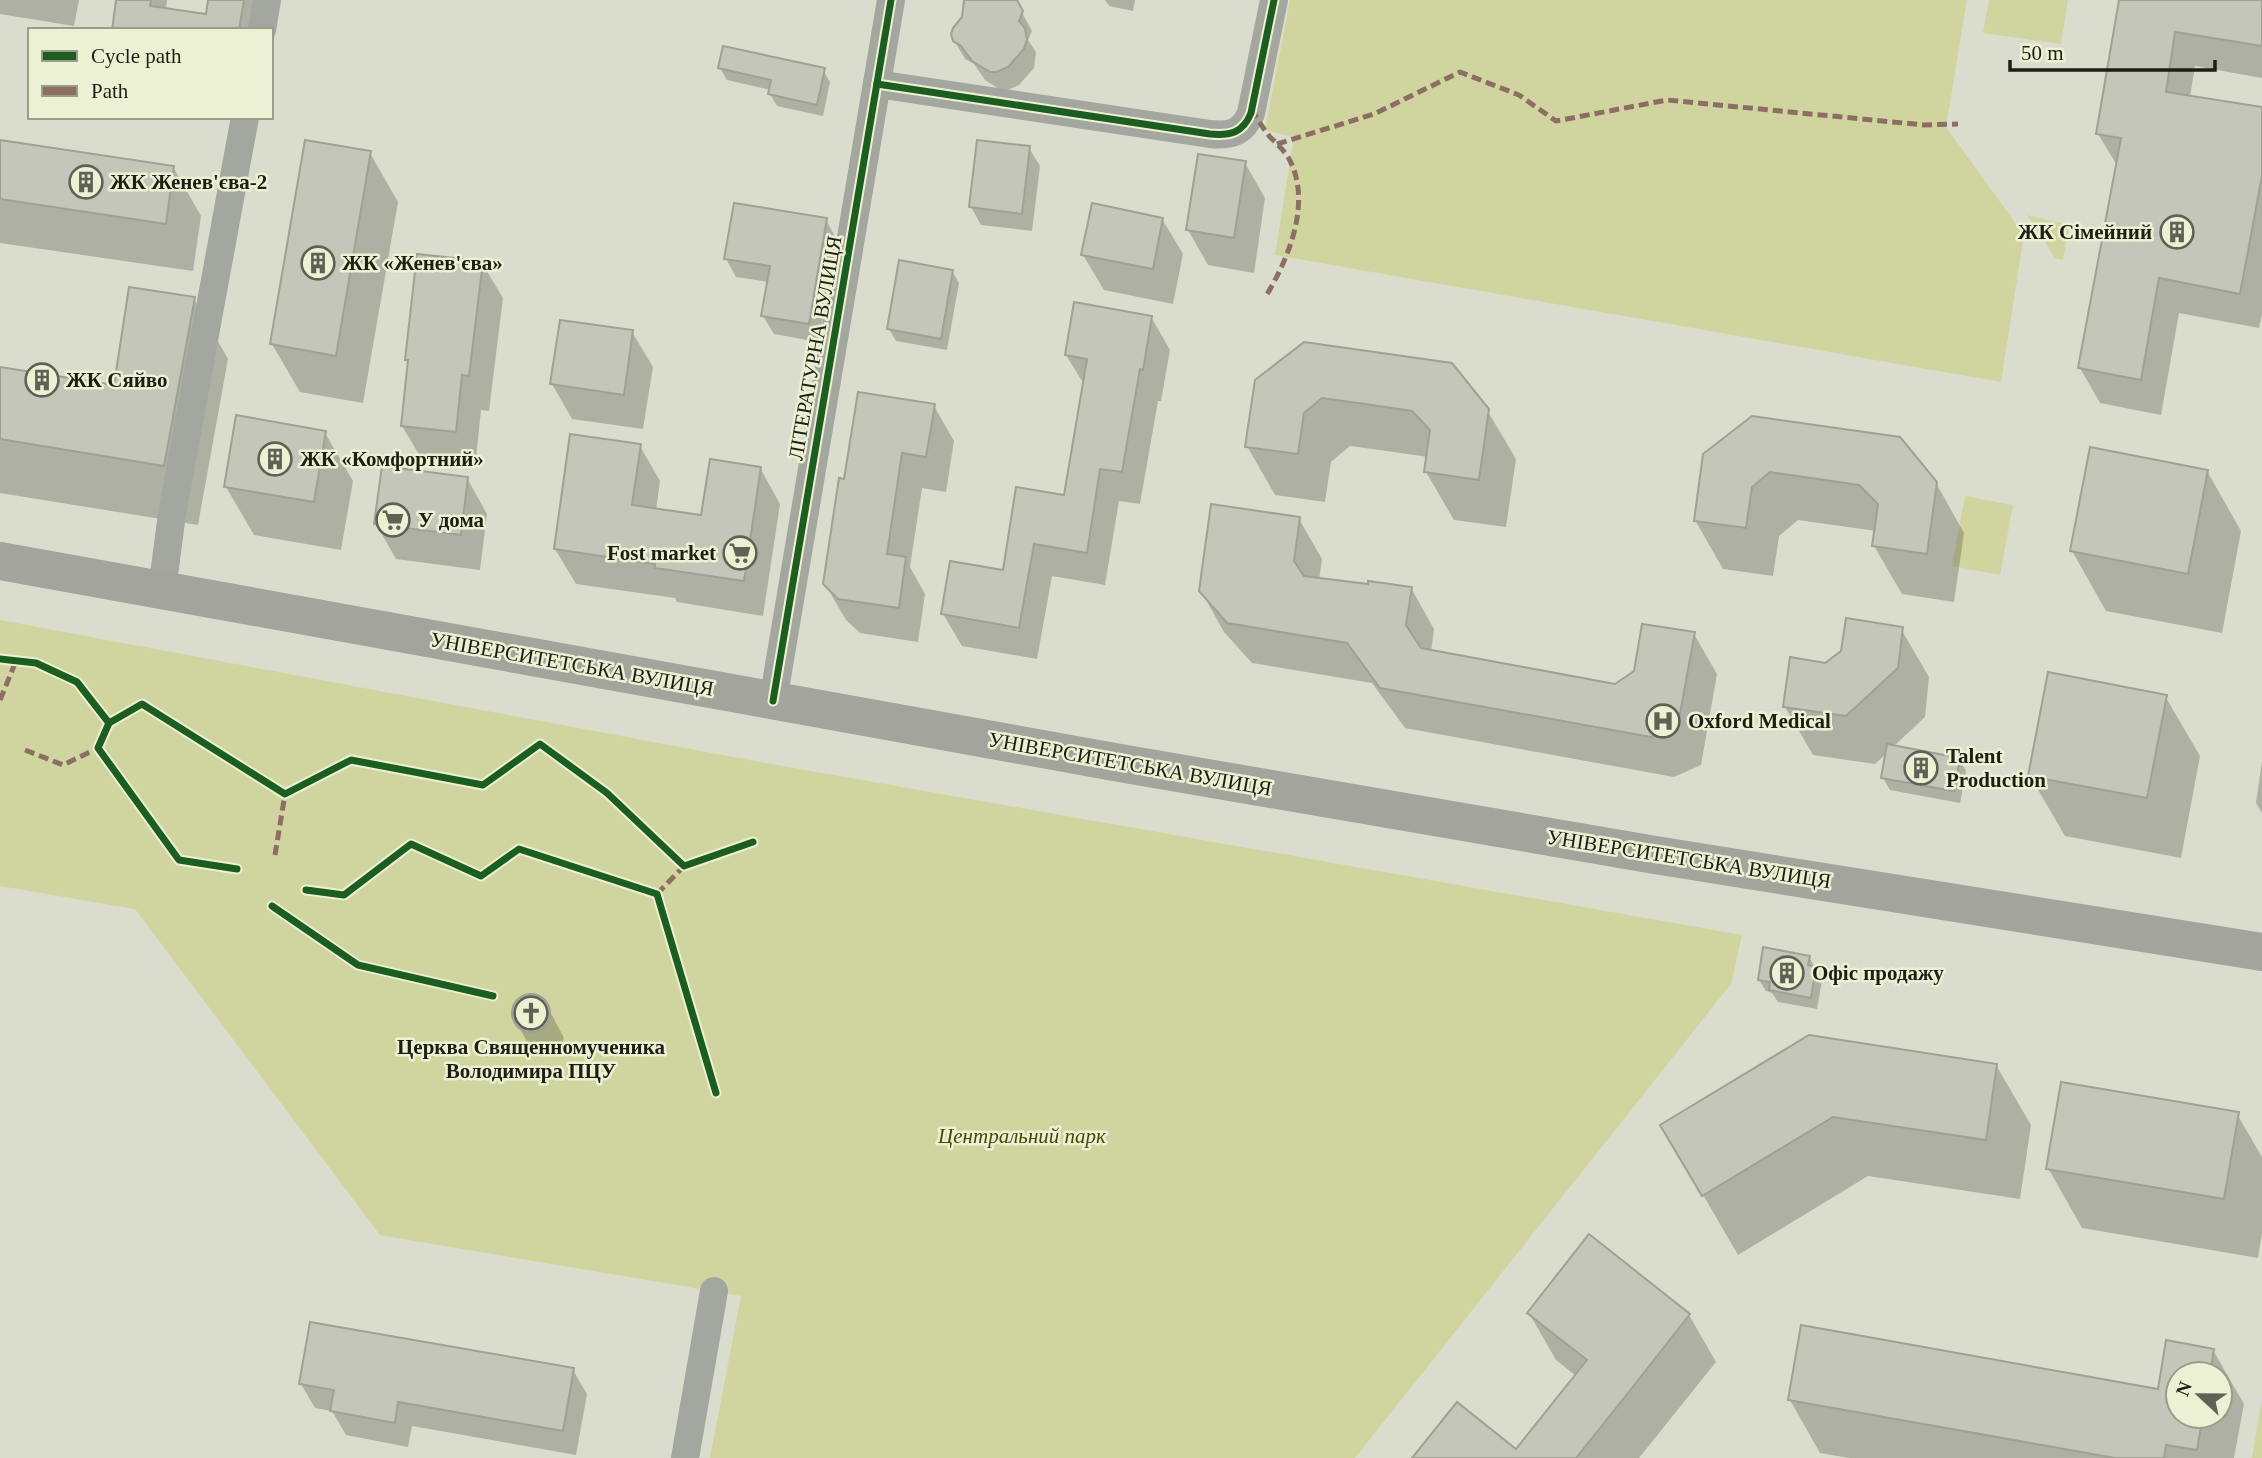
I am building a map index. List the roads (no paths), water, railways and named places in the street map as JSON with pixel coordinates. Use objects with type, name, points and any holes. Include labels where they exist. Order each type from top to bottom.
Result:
[{"type":"main road","name":"УНІВЕРСИТЕТСЬКА ВУЛИЦЯ","points":[[0,561],[1119,763],[1643,853],[2262,952]]},
{"type":"street","points":[[262,28],[267,0]]},
{"type":"street","name":"ЛІТЕРАТУРНА ВУЛИЦЯ","points":[[773,701],[891,0]]},
{"type":"street","points":[[877,84],[1210,134],[1232,134],[1246,124],[1251,113],[1274,0]]},
{"type":"street","points":[[162,590],[172,514],[246,119]]},
{"type":"street","points":[[685,1458],[714,1291]]},
{"type":"place","name":"ЖК Женев'єва-2","points":[[86,182]]},
{"type":"place","name":"ЖК Сімейний","points":[[2177,232]]},
{"type":"place","name":"ЖК «Женев'єва»","points":[[318,263]]},
{"type":"place","name":"ЖК Сяйво","points":[[42,380]]},
{"type":"place","name":"ЖК «Комфортний»","points":[[275,459]]},
{"type":"place","name":"У дома","points":[[393,520]]},
{"type":"place","name":"Fost market","points":[[740,553]]},
{"type":"place","name":"Oxford Medical","points":[[1663,721]]},
{"type":"place","name":"Talent Production","points":[[1921,768]]},
{"type":"place","name":"Офіс продажу","points":[[1787,973]]},
{"type":"place","name":"Церква Священномученика Володимира ПЦУ","points":[[531,1013]]},
{"type":"park label","name":"Центральний парк","points":[[1022,1136]]}]
